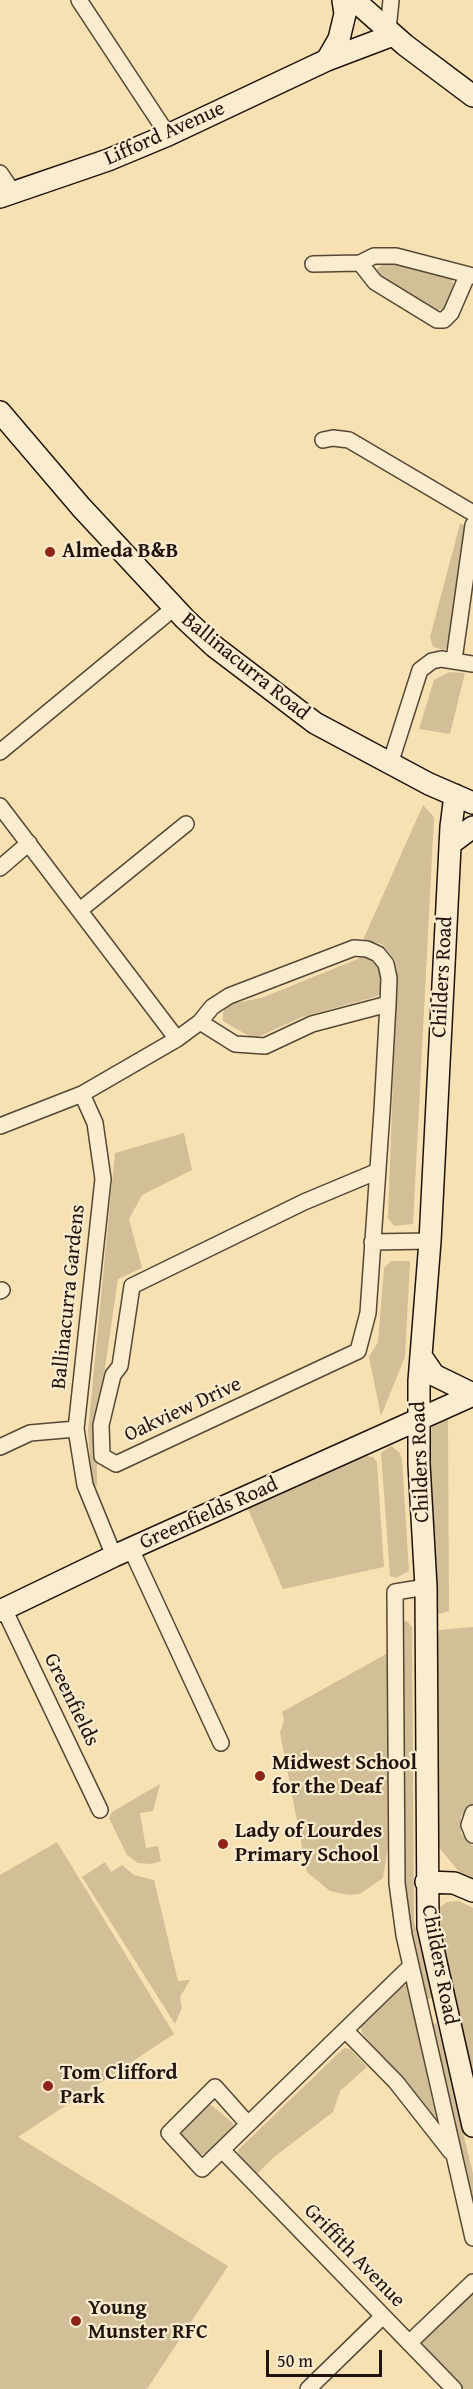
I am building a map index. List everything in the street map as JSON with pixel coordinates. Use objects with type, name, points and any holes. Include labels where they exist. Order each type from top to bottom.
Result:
[{"type":"main road","points":[[327,60],[339,39],[345,14],[343,0]]},
{"type":"main road","points":[[354,0],[391,33],[473,96]]},
{"type":"main road","name":"Lifford Avenue","points":[[7,195],[108,160],[168,135],[327,60],[391,33]]},
{"type":"main road","name":"Ballinacurra Road","points":[[0,412],[81,507],[174,608],[215,647],[298,712],[390,764],[464,799]]},
{"type":"main road","name":"Childers Road","points":[[464,799],[450,844],[419,1419],[426,1587],[428,1927],[473,2126]]},
{"type":"main road","points":[[450,844],[473,828]]},
{"type":"main road","points":[[421,1356],[434,1375],[473,1394]]},
{"type":"main road","name":"Greenfields Road","points":[[2,1610],[473,1394]]},
{"type":"main road","points":[[426,1882],[454,1882],[473,1891]]},
{"type":"street","points":[[79,0],[168,135]]},
{"type":"street","points":[[391,0],[391,33]]},
{"type":"street","points":[[0,173],[7,195]]},
{"type":"street","points":[[313,263],[360,263],[374,256],[396,256],[470,276],[451,314],[444,320],[437,320],[375,282],[360,263]]},
{"type":"street","points":[[323,440],[333,438],[349,440],[473,513]]},
{"type":"street","points":[[454,660],[473,525]]},
{"type":"street","points":[[0,752],[174,608]]},
{"type":"street","points":[[390,764],[420,670],[432,661],[454,660],[473,664]]},
{"type":"street","points":[[0,806],[177,1039]]},
{"type":"street","points":[[80,910],[186,824]]},
{"type":"street","points":[[0,868],[29,843]]},
{"type":"street","name":"Oakview Drive","points":[[200,1022],[212,1007],[230,996],[354,948],[368,949],[378,954],[386,964],[389,978],[388,1004],[378,1171],[368,1314],[358,1351],[116,1464],[102,1456],[101,1425],[113,1375],[120,1366],[132,1286],[304,1202],[378,1171]]},
{"type":"street","points":[[0,1126],[82,1094],[177,1039],[200,1022],[207,1029],[235,1044],[265,1046],[312,1024],[388,1004]]},
{"type":"street","name":"Ballinacurra Gardens","points":[[82,1094],[94,1123],[103,1179],[76,1429],[84,1485],[122,1553]]},
{"type":"street","points":[[372,1242],[430,1241]]},
{"type":"street","points":[[0,1447],[30,1433],[76,1429]]},
{"type":"street","points":[[122,1553],[221,1743]]},
{"type":"street","points":[[426,1587],[395,1592],[397,1883],[411,1966],[473,2238]]},
{"type":"street","name":"Greenfields","points":[[2,1610],[100,1810]]},
{"type":"street","points":[[473,1813],[469,1825],[473,1834]]},
{"type":"street","points":[[248,2124],[215,2087],[170,2133],[202,2169],[411,1966]]},
{"type":"street","points":[[422,2014],[446,2008]]},
{"type":"street","points":[[345,2030],[396,2082],[454,2156]]},
{"type":"street","name":"Griffith Avenue","points":[[223,2151],[454,2389]]},
{"type":"street","points":[[409,2343],[473,2282]]},
{"type":"street","points":[[308,2389],[383,2316]]},
{"type":"shaded area","points":[[386,262],[445,275],[452,280],[455,290],[447,309],[434,310],[383,280],[377,274],[377,269]]},
{"type":"shaded area","points":[[460,524],[465,525],[453,643],[444,650],[433,647],[430,637]]},
{"type":"shaded area","points":[[449,672],[465,673],[450,734],[419,729],[434,680]]},
{"type":"shaded area","points":[[423,805],[434,817],[413,1224],[394,1226],[388,1218],[397,971],[395,960],[382,944],[363,940]]},
{"type":"shaded area","points":[[365,956],[380,967],[384,987],[378,996],[302,1017],[258,1037],[249,1036],[223,1021],[223,1013],[227,1005],[264,997]]},
{"type":"shaded area","points":[[184,1133],[192,1170],[142,1195],[129,1219],[142,1268],[118,1279],[97,1422],[97,1485],[92,1487],[88,1431],[115,1153]]},
{"type":"shaded area","points":[[391,1261],[410,1261],[405,1357],[381,1416],[369,1357],[378,1342],[384,1268]]},
{"type":"shaded area","points":[[448,1417],[449,1611],[433,1616],[428,1451],[432,1426]]},
{"type":"shaded area","points":[[391,1446],[399,1452],[402,1459],[409,1571],[396,1578],[390,1576],[381,1453]]},
{"type":"shaded area","points":[[366,1456],[373,1457],[377,1462],[384,1567],[283,1589],[247,1507]]},
{"type":"shaded area","points":[[401,1620],[408,1622],[412,1627],[414,1922],[433,1998],[424,2000],[403,1888]]},
{"type":"shaded area","points":[[473,1627],[473,1807],[461,1816],[461,1834],[473,1846],[473,1878],[460,1873],[437,1845],[434,1663],[439,1630]]},
{"type":"shaded area","points":[[388,1653],[388,1846],[383,1878],[360,1894],[349,1895],[330,1891],[307,1872],[280,1733],[284,1720],[282,1712]]},
{"type":"shaded area","points":[[160,1784],[153,1811],[140,1813],[146,1848],[158,1846],[161,1861],[151,1864],[138,1863],[127,1855],[109,1818],[112,1812]]},
{"type":"shaded area","name":"Tom Clifford Park","points":[[57,1842],[174,2034],[18,2137],[228,2266],[147,2389],[0,2389],[0,1875]]},
{"type":"shaded area","points":[[105,1862],[111,1872],[122,1865],[134,1875],[154,1880],[178,1981],[190,1980],[180,1997],[182,2008],[175,2024],[82,1877]]},
{"type":"shaded area","points":[[459,1901],[473,1908],[473,2075],[440,1929],[440,1907],[447,1902]]},
{"type":"shaded area","points":[[407,1985],[437,2122],[362,2033],[361,2026],[399,1987]]},
{"type":"shaded area","points":[[433,2023],[437,2024],[473,2174],[473,2217],[430,2027]]},
{"type":"shaded area","points":[[344,2048],[350,2049],[367,2067],[340,2091],[333,2112],[274,2157],[256,2175],[239,2158],[238,2150]]},
{"type":"shaded area","points":[[211,2105],[234,2124],[233,2130],[209,2154],[200,2154],[181,2138],[182,2132],[207,2106]]},
{"type":"shaded area","points":[[473,2292],[473,2389],[461,2389],[421,2348],[424,2334]]},
{"type":"place","name":"Almeda B&B","points":[[50,552]]},
{"type":"place","name":"Midwest School for the Deaf","points":[[260,1776]]},
{"type":"place","name":"Lady of Lourdes Primary School","points":[[223,1844]]},
{"type":"place","name":"Tom Clifford Park","points":[[48,2086]]},
{"type":"place","name":"Young Munster RFC","points":[[76,2321]]}]
